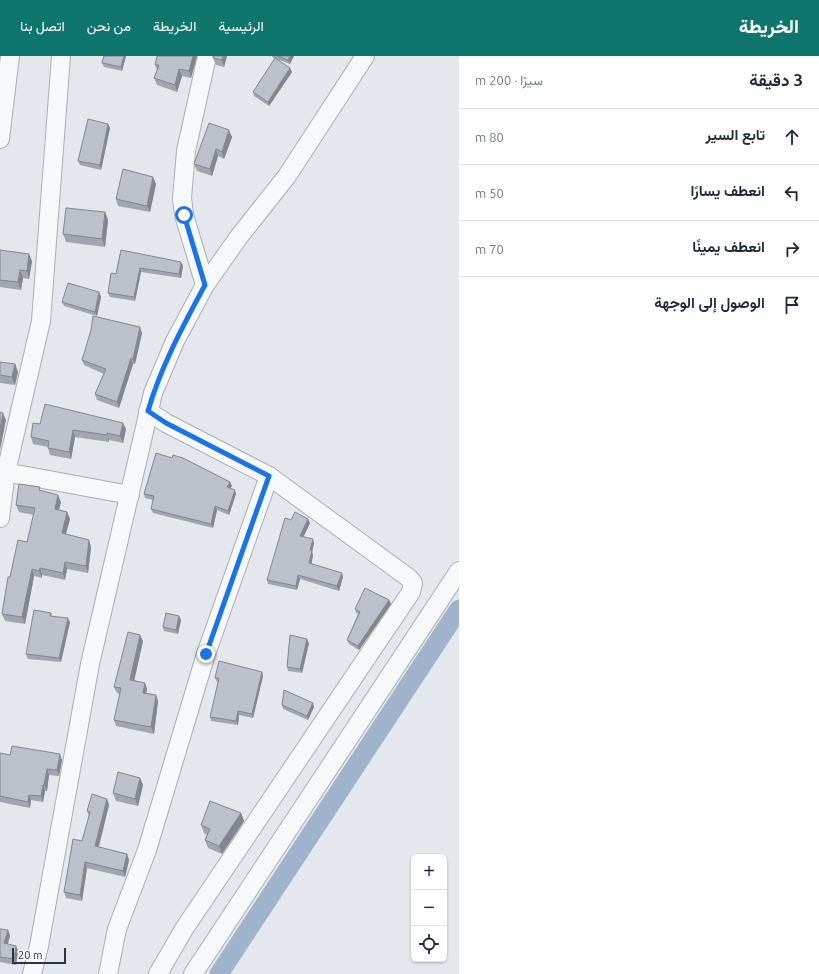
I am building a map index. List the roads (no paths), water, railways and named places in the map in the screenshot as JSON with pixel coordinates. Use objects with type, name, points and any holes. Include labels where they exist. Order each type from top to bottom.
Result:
[{"type":"street","points":[[0,139],[10,56]]},
{"type":"street","points":[[0,518],[3,471],[41,321],[61,56]]},
{"type":"street","points":[[205,285],[184,215],[182,198],[186,151],[207,56]]},
{"type":"street","points":[[32,974],[39,946],[75,754],[90,664],[153,393],[175,341],[205,285],[238,238],[287,176],[336,98],[365,56]]},
{"type":"street","points":[[148,411],[166,423],[269,476],[409,578],[413,584],[411,592],[184,929],[158,974]]},
{"type":"street","points":[[3,471],[130,495]]},
{"type":"street","points":[[108,974],[117,930],[147,850],[206,654],[269,476]]},
{"type":"street","points":[[193,974],[459,571]]},
{"type":"waterway","points":[[219,974],[459,609]]}]
